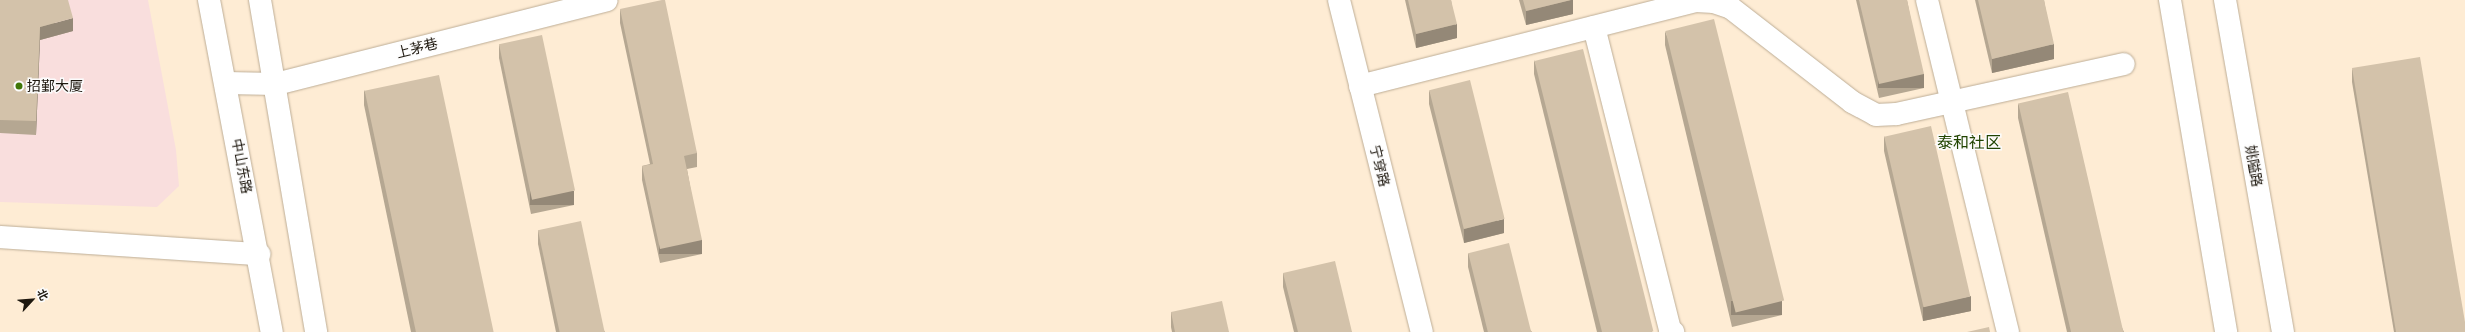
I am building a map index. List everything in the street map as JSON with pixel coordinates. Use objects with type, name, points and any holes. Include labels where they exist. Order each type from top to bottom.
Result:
[{"type":"main road","name":"中山东路","points":[[209,0],[259,254],[272,332]]},
{"type":"main road","points":[[260,0],[276,84],[316,332]]},
{"type":"main road","name":"上茅巷","points":[[226,83],[276,84],[582,3],[607,0]]},
{"type":"main road","name":"宁穿路","points":[[1339,0],[1422,332]]},
{"type":"main road","points":[[1927,0],[2008,332]]},
{"type":"main road","points":[[2170,0],[2226,332]]},
{"type":"main road","name":"姚隘路","points":[[2225,0],[2282,332]]},
{"type":"main road","points":[[1360,86],[1696,1],[1714,2],[1731,8],[1852,102],[1876,115],[1897,114],[2124,64]]},
{"type":"main road","points":[[1594,27],[1670,330],[1673,332]]},
{"type":"main road","points":[[0,237],[259,254]]},
{"type":"shaded area","points":[[0,0],[148,0],[176,150],[179,186],[157,207],[0,202]]},
{"type":"building","name":"招鄞大厦","points":[[0,0],[68,0],[73,18],[40,27],[36,121],[0,120]]},
{"type":"building","points":[[665,0],[697,153],[684,156],[702,240],[660,249],[642,166],[653,164],[620,9]]},
{"type":"building","points":[[1408,0],[1451,0],[1457,24],[1416,34]]},
{"type":"building","points":[[1523,0],[1571,0],[1526,11]]},
{"type":"building","points":[[1859,0],[1907,0],[1924,74],[1879,84]]},
{"type":"building","points":[[1978,0],[2044,0],[2054,44],[1992,59]]},
{"type":"building","points":[[1714,19],[1784,300],[1736,312],[1665,31]]},
{"type":"building","points":[[542,35],[575,191],[532,200],[499,44]]},
{"type":"building","points":[[1583,49],[1653,331],[1602,332],[1534,61]]},
{"type":"building","points":[[2420,57],[2465,322],[2465,332],[2396,332],[2352,68]]},
{"type":"building","points":[[439,75],[494,332],[416,332],[365,91]]},
{"type":"building","points":[[1470,80],[1505,219],[1464,229],[1429,90]]},
{"type":"building","points":[[2068,92],[2123,332],[2071,332],[2018,103]]},
{"type":"building","points":[[1931,126],[1970,297],[1924,307],[1884,137]]},
{"type":"building","points":[[581,221],[605,332],[560,332],[538,230]]},
{"type":"building","points":[[1509,243],[1531,332],[1488,332],[1468,253]]},
{"type":"building","points":[[1335,261],[1352,332],[1298,332],[1283,273]]},
{"type":"building","points":[[1222,301],[1229,332],[1175,332],[1171,312]]},
{"type":"building","points":[[1989,327],[1990,332],[1967,332]]},
{"type":"place","name":"招鄞大厦","points":[[19,86]]},
{"type":"district","name":"泰和社区","points":[[1969,142]]}]
